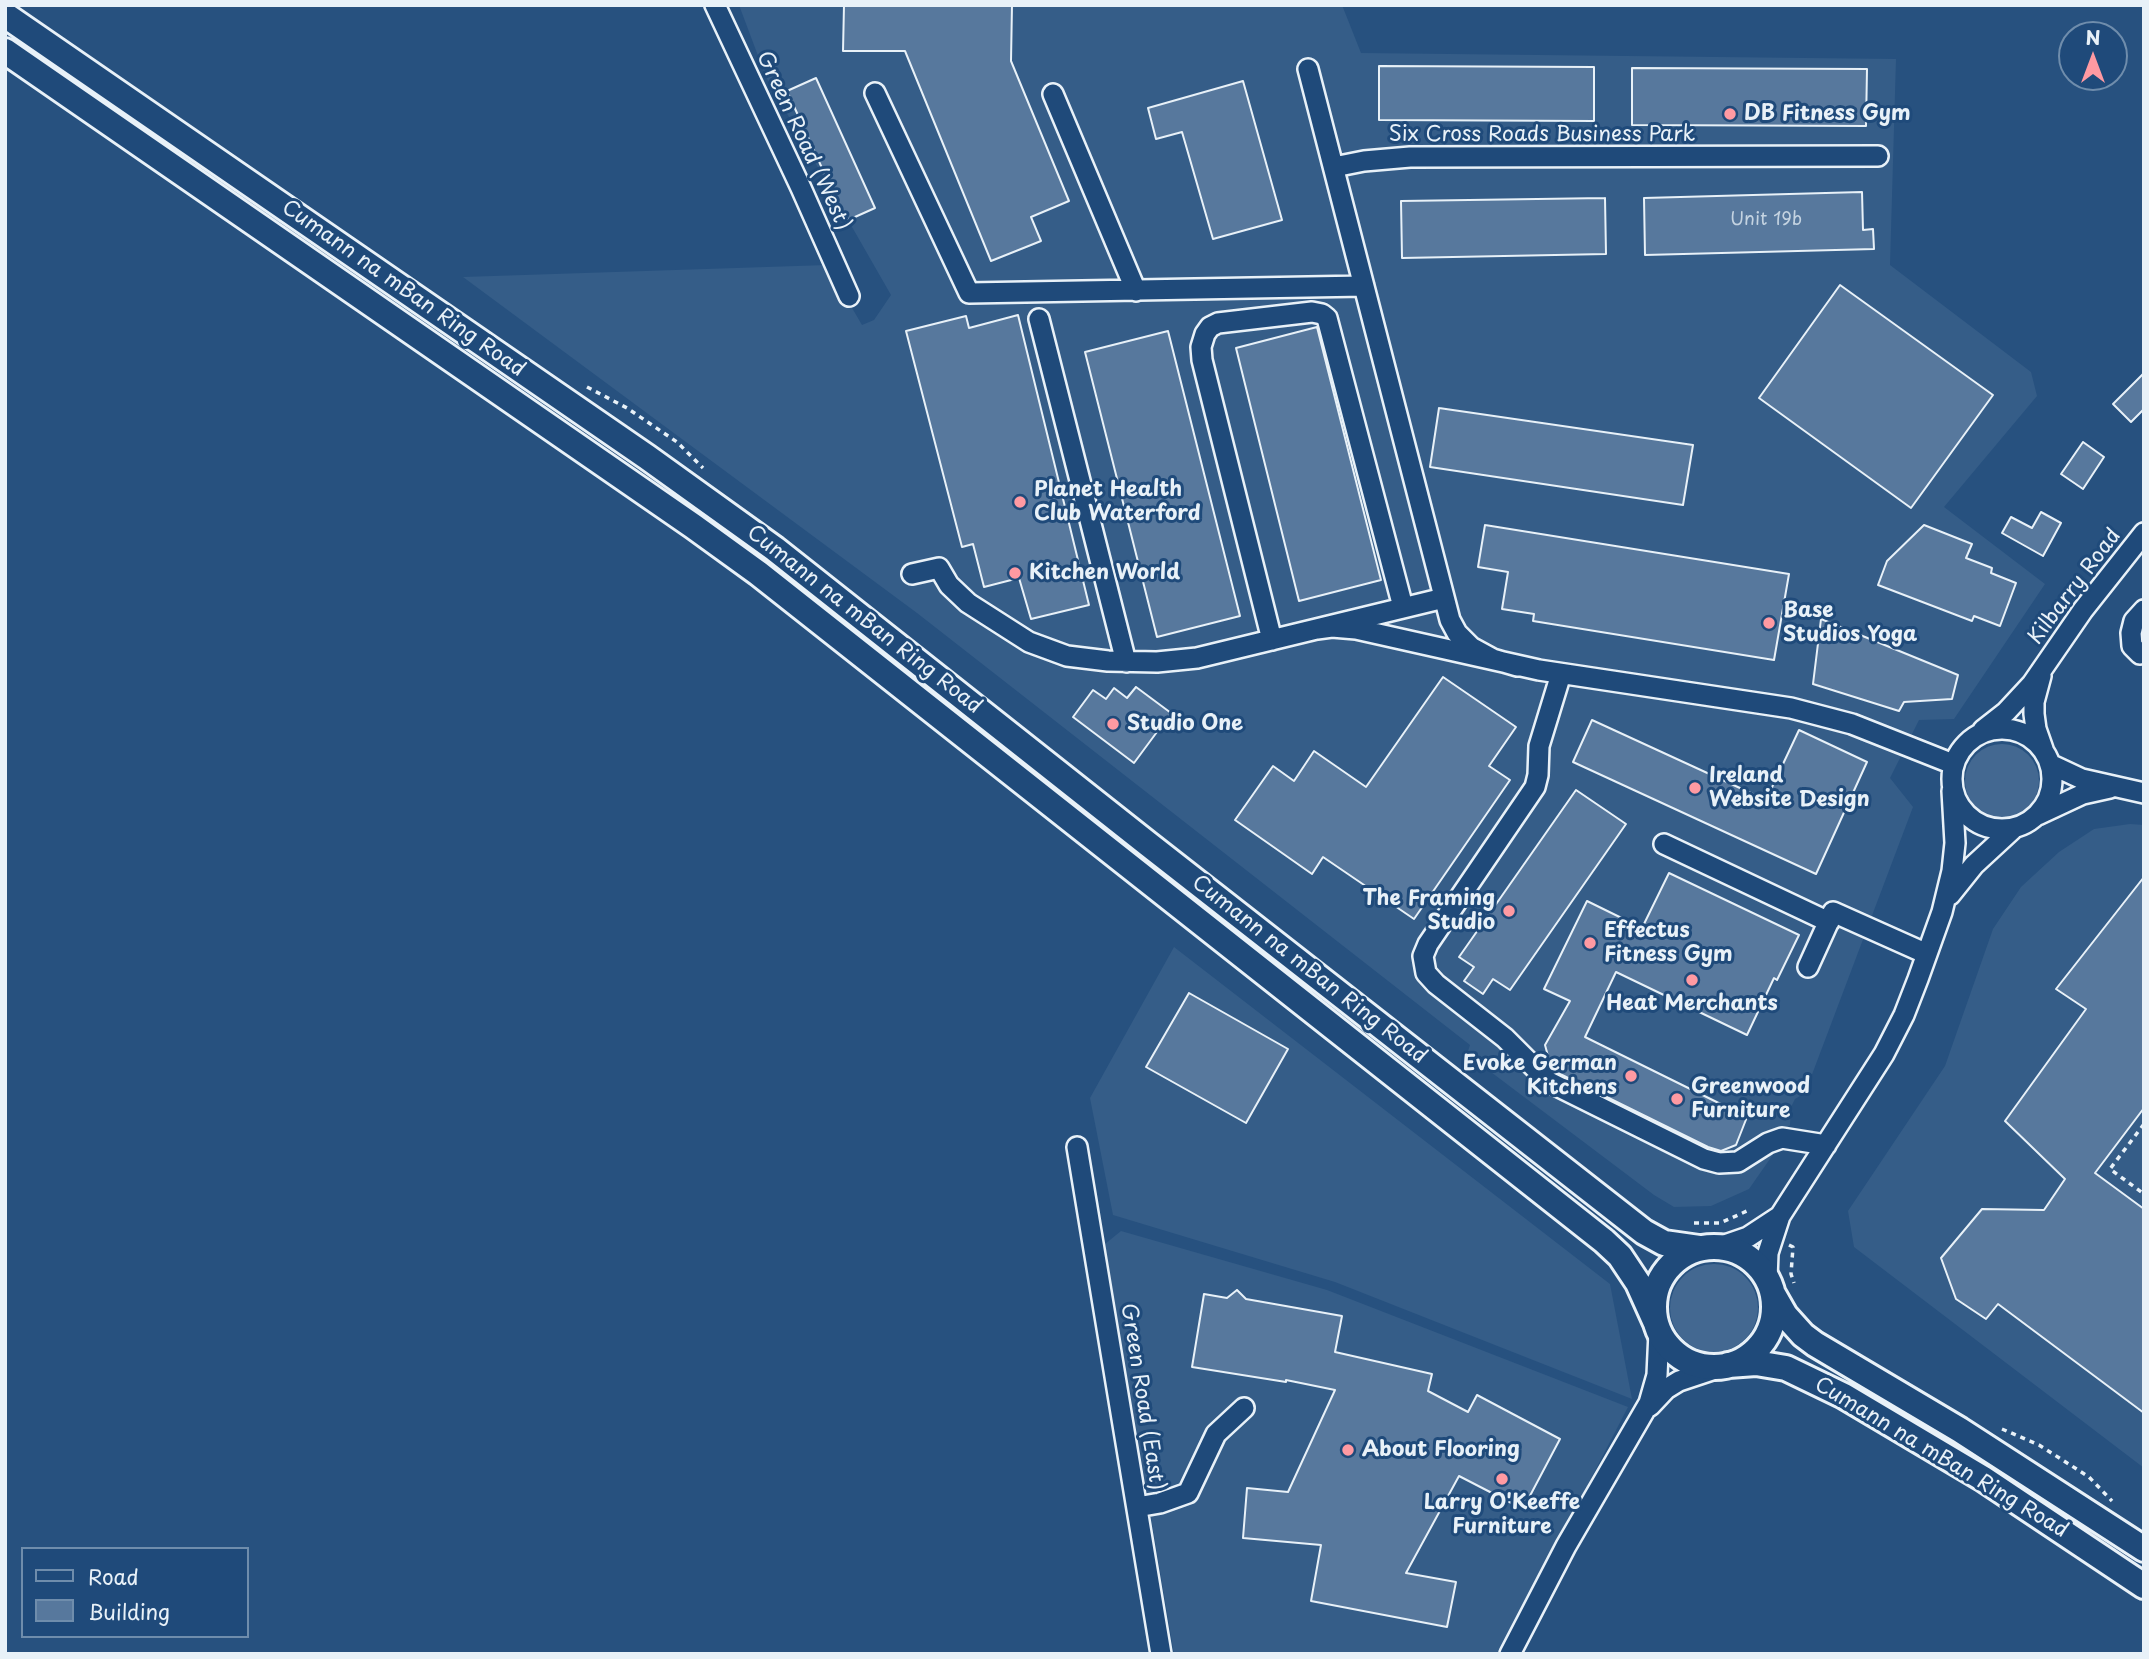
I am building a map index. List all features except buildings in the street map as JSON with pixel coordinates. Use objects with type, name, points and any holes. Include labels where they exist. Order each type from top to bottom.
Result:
[{"type":"main road","name":"Cumann na mBan Ring Road","points":[[5,15],[612,433],[775,549],[1644,1232],[1664,1243],[1709,1248]]},
{"type":"main road","name":"Cumann na mBan Ring Road","points":[[5,51],[694,526],[758,573],[1604,1241],[1620,1256],[1638,1283],[1658,1327]]},
{"type":"main road","points":[[1709,1248],[1739,1252],[1747,1257],[1770,1286],[1773,1316],[1766,1337],[1751,1354],[1724,1366],[1689,1362],[1672,1350],[1658,1327],[1654,1301],[1659,1281],[1672,1264],[1689,1252],[1709,1248]]},
{"type":"main road","name":"Cumann na mBan Ring Road","points":[[1770,1286],[1785,1315],[1815,1344],[1960,1430],[2144,1549]]},
{"type":"main road","name":"Cumann na mBan Ring Road","points":[[1724,1366],[1756,1363],[1786,1368],[1844,1396],[1982,1478],[2144,1586]]},
{"type":"street","name":"Green Road (West)","points":[[715,5],[802,188],[849,296]]},
{"type":"street","points":[[1308,69],[1452,625],[1465,641],[1493,659],[1517,666]]},
{"type":"street","points":[[875,93],[969,293],[1364,286]]},
{"type":"street","points":[[1053,94],[1136,290]]},
{"type":"street","name":"Six Cross Roads Business Park","points":[[1334,167],[1410,157],[1878,156]]},
{"type":"street","points":[[1272,640],[1202,360],[1201,346],[1205,334],[1210,327],[1218,323],[1312,312],[1322,314],[1329,320],[1403,607]]},
{"type":"street","points":[[1039,319],[1126,662]]},
{"type":"street","name":"Kilbarry Road","points":[[1974,737],[2006,712],[2043,669],[2083,610],[2144,533]]},
{"type":"street","points":[[912,574],[939,568],[948,585],[960,597],[1029,642],[1067,656],[1126,662],[1197,657],[1444,598]]},
{"type":"street","points":[[2140,654],[2132,646],[2131,633],[2134,621],[2144,610]]},
{"type":"street","points":[[1317,629],[1332,626],[1366,631],[1517,666],[1802,710],[1852,724],[1953,764]]},
{"type":"street","name":"Kilbarry Road","points":[[2043,669],[2034,715],[2039,740],[2047,757]]},
{"type":"street","points":[[1562,674],[1539,746],[1535,787],[1428,944],[1423,962],[1426,973],[1436,984],[1506,1038],[1549,1082],[1704,1159],[1719,1163],[1738,1162],[1768,1143],[1782,1138],[1826,1145]]},
{"type":"street","points":[[1770,1286],[1768,1253],[1780,1216],[1895,1035],[1927,954],[1941,912],[1954,856],[1953,764],[1965,744],[1986,731],[2012,730],[2036,741],[2047,757],[2053,777],[2051,791],[2038,815]]},
{"type":"street","points":[[2047,757],[2082,779],[2144,793]]},
{"type":"street","points":[[1952,791],[1958,806],[1969,818],[1982,826],[1997,830],[2013,829],[2027,824],[2038,815],[2083,794],[2108,788],[2122,789]]},
{"type":"street","points":[[1941,912],[1961,880],[2013,829]]},
{"type":"street","points":[[1664,844],[1829,922]]},
{"type":"street","points":[[1808,967],[1833,912],[1927,954]]},
{"type":"street","name":"Green Road (East)","points":[[1077,1147],[1161,1654]]},
{"type":"street","points":[[1709,1248],[1748,1237],[1780,1216]]},
{"type":"street","points":[[1510,1654],[1566,1546],[1654,1392],[1658,1327]]},
{"type":"street","points":[[1643,1414],[1656,1399],[1679,1381],[1724,1366]]},
{"type":"street","points":[[1137,1507],[1160,1503],[1188,1493],[1216,1434],[1244,1408]]},
{"type":"path","points":[[2144,1124],[2110,1169],[2144,1194]]},
{"type":"shaded area","points":[[739,5],[1342,5],[1361,53],[1896,59],[1890,265],[2031,372],[2037,396],[1944,507],[2045,584],[1954,719],[1919,720],[1890,778],[1913,807],[1805,1093],[1795,1099],[1791,1107],[1790,1125],[1749,1189],[1711,1206],[1674,1207],[1654,1195],[1467,1054],[1470,1045],[917,613],[463,277],[827,265],[862,325],[874,320],[891,295],[766,77]]},
{"type":"shaded area","points":[[2002,744],[2023,750],[2033,760],[2039,781],[2033,802],[2023,812],[2002,818],[1981,812],[1971,802],[1965,781],[1971,760],[1981,750]]},
{"type":"shaded area","points":[[2130,824],[2144,825],[2144,1468],[1854,1247],[1848,1211],[1945,1066],[1993,929],[2021,887],[2059,852],[2094,829]]},
{"type":"shaded area","points":[[1174,947],[1610,1284],[1632,1399],[1335,1282],[1113,1215],[1090,1098]]},
{"type":"shaded area","points":[[1121,1231],[1327,1290],[1628,1407],[1500,1654],[1174,1654],[1105,1244]]},
{"type":"shaded area","points":[[1714,1264],[1739,1271],[1751,1283],[1758,1308],[1751,1333],[1739,1345],[1714,1352],[1689,1345],[1677,1333],[1670,1308],[1677,1283],[1689,1271]]},
{"type":"place","name":"DB Fitness Gym","points":[[1730,114]]},
{"type":"place","name":"Planet Health Club Waterford","points":[[1020,502]]},
{"type":"place","name":"Kitchen World","points":[[1015,573]]},
{"type":"place","name":"Base Studios Yoga","points":[[1769,623]]},
{"type":"place","name":"Studio One","points":[[1113,724]]},
{"type":"place","name":"Ireland Website Design","points":[[1695,788]]},
{"type":"place","name":"The Framing Studio","points":[[1509,911]]},
{"type":"place","name":"Effectus Fitness Gym","points":[[1590,943]]},
{"type":"place","name":"Heat Merchants","points":[[1692,980]]},
{"type":"place","name":"Evoke German Kitchens","points":[[1631,1076]]},
{"type":"place","name":"Greenwood Furniture","points":[[1677,1099]]},
{"type":"place","name":"About Flooring","points":[[1348,1450]]},
{"type":"place","name":"Larry O'Keeffe Furniture","points":[[1502,1479]]}]
